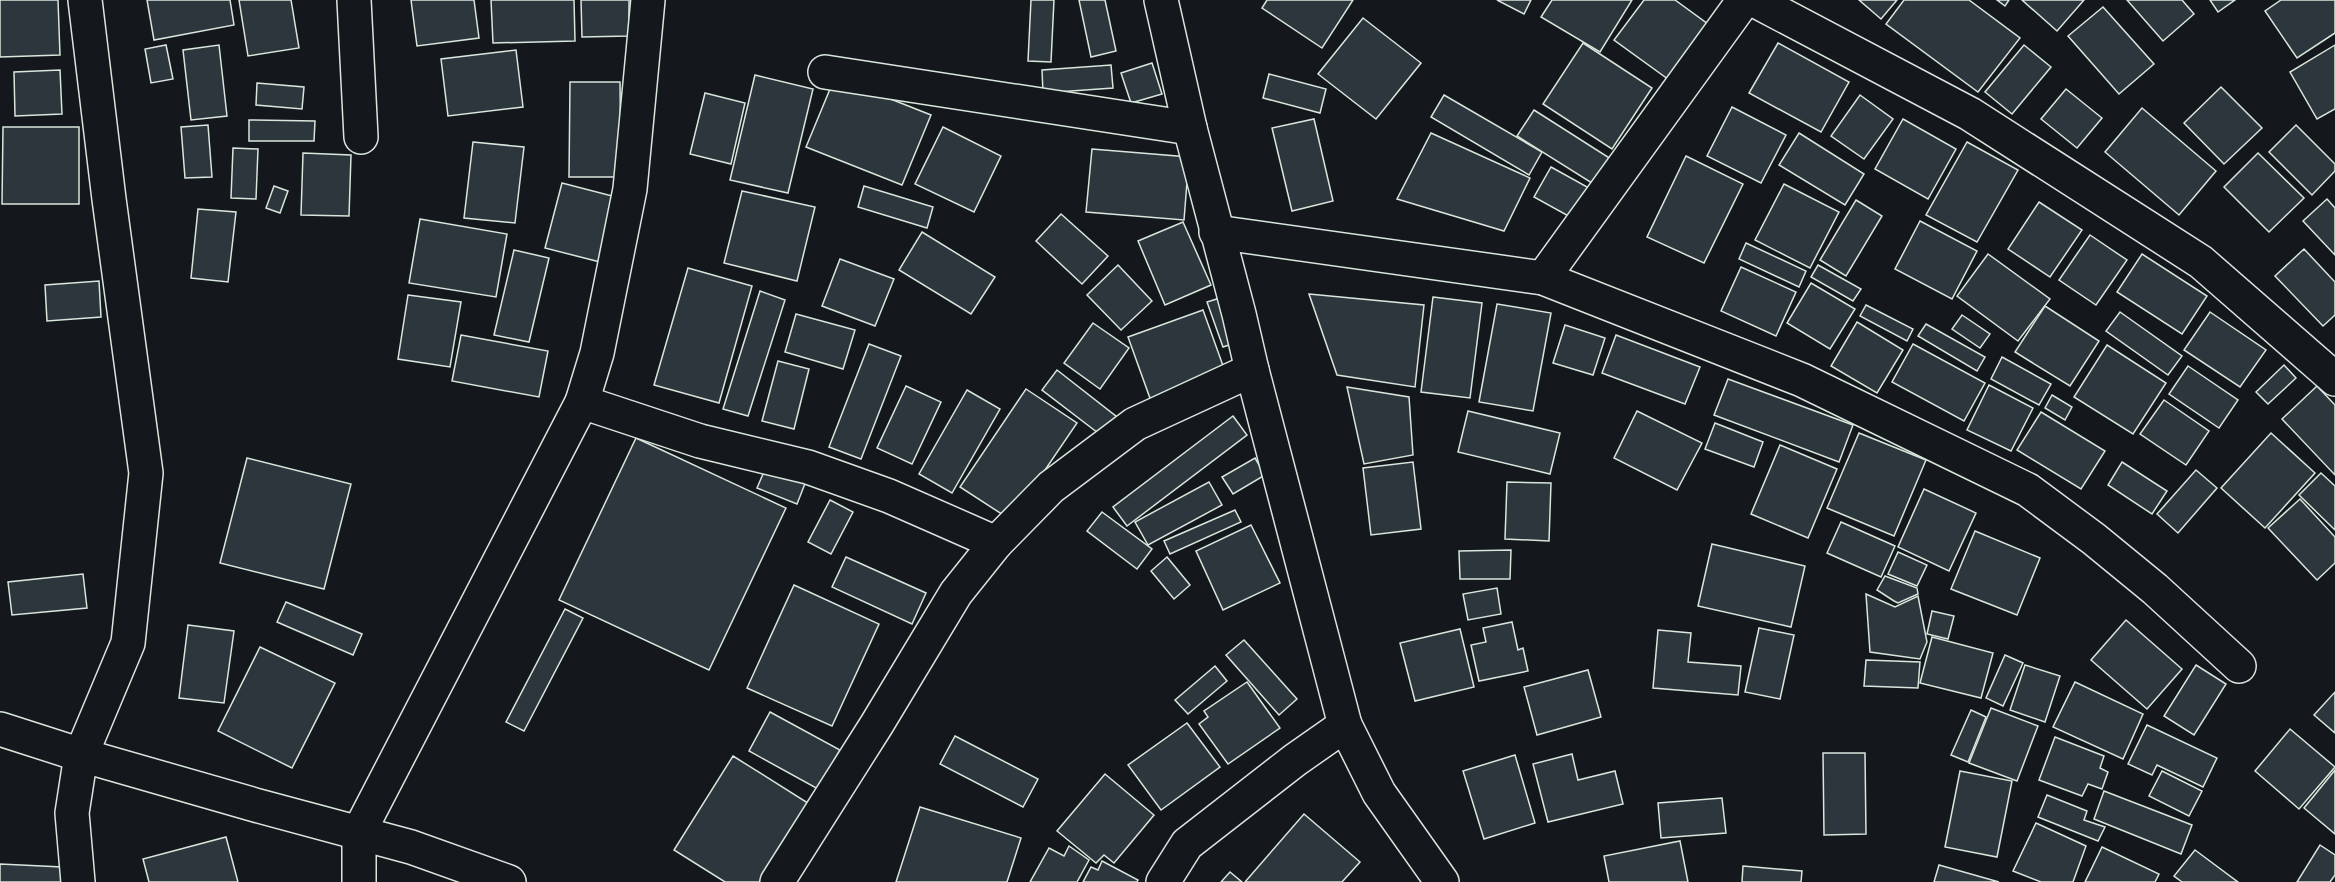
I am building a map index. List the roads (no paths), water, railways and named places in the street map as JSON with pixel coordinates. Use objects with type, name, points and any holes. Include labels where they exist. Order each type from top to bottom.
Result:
[{"type":"street","points":[[78,882],[72,813],[81,755],[128,643],[146,473],[85,0]]},
{"type":"street","points":[[354,0],[361,137]]},
{"type":"street","points":[[359,882],[359,832],[582,402],[597,353],[630,189],[648,0]]},
{"type":"street","points":[[1161,0],[1216,232],[1344,725],[1379,793],[1442,882]]},
{"type":"street","points":[[1544,278],[1744,0]]},
{"type":"street","points":[[1754,0],[1970,114],[2201,262],[2335,379]]},
{"type":"street","points":[[825,72],[1190,128]]},
{"type":"street","points":[[1216,232],[1544,278],[1802,380],[2028,490],[2156,589],[2239,666]]},
{"type":"street","points":[[777,882],[877,724],[956,593],[996,543],[1051,487],[1135,424],[1252,370]]},
{"type":"street","points":[[582,402],[700,441],[808,467],[889,496],[996,543]]},
{"type":"street","points":[[1163,882],[1186,844],[1344,725]]},
{"type":"street","points":[[6,730],[81,755],[411,847],[509,882]]}]
